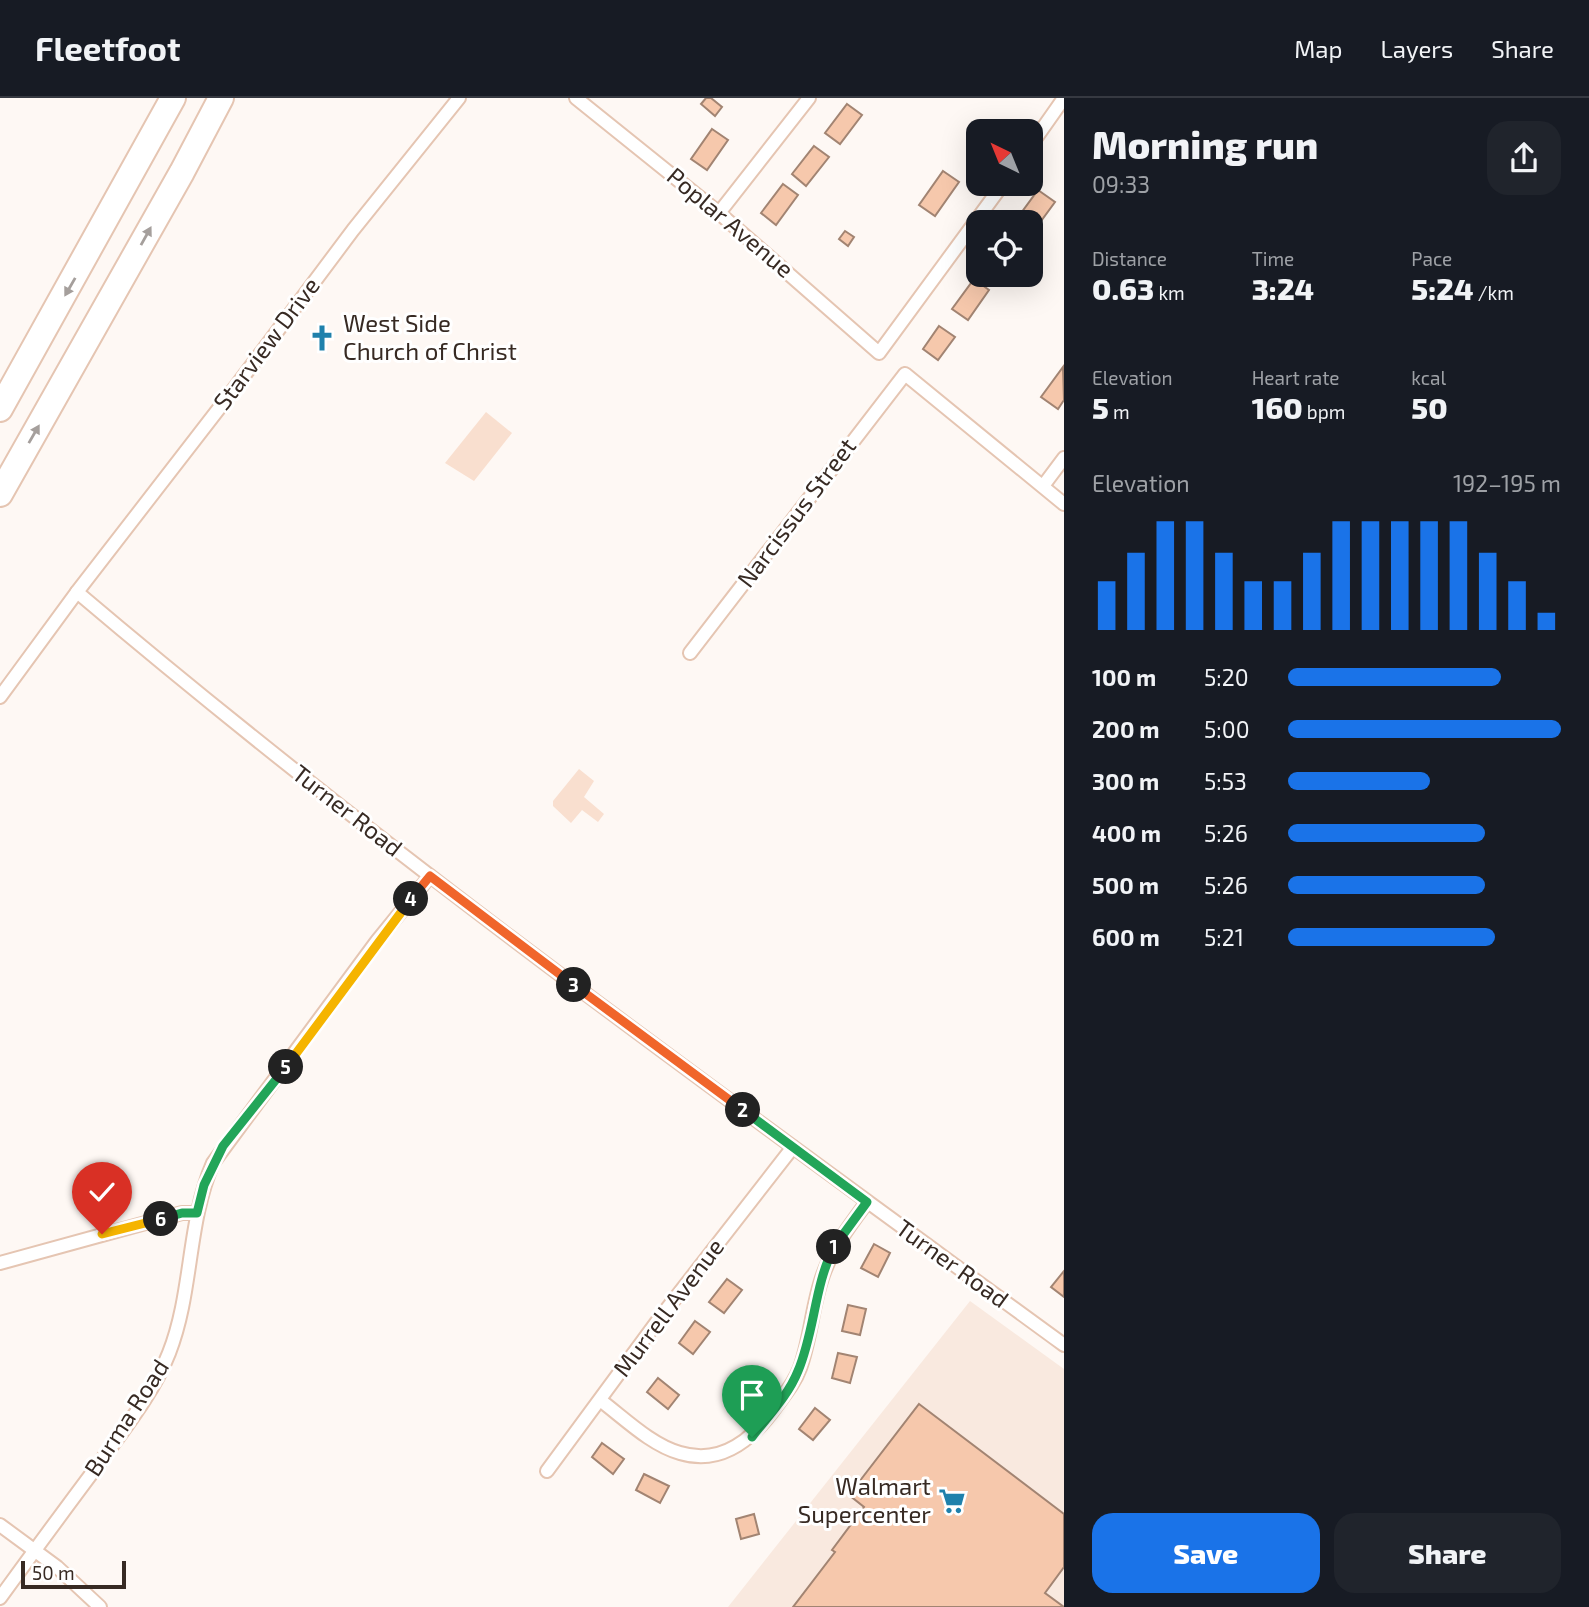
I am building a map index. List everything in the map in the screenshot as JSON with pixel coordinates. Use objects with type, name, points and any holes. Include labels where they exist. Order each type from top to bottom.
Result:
[{"type":"highway","points":[[0,409],[173,98]]},
{"type":"highway","points":[[0,494],[221,98]]},
{"type":"street","name":"Starview Drive","points":[[0,698],[77,592],[353,230],[459,98]]},
{"type":"street","name":"Poplar Avenue","points":[[576,98],[719,213],[879,353],[994,196]]},
{"type":"street","points":[[719,213],[809,98]]},
{"type":"street","points":[[1043,128],[1064,98]]},
{"type":"street","name":"Narcissus Street","points":[[690,653],[905,374],[1043,486]]},
{"type":"street","points":[[1064,458],[1043,486],[1064,504]]},
{"type":"street","name":"Turner Road","points":[[77,592],[218,710],[430,876],[867,1202],[1064,1345]]},
{"type":"street","name":"Burma Road","points":[[0,1598],[125,1428],[164,1364],[178,1328],[204,1185],[223,1146],[275,1082],[377,941],[430,876]]},
{"type":"street","name":"Murrell Avenue","points":[[547,1471],[793,1147]]},
{"type":"street","points":[[600,1400],[662,1446],[680,1453],[709,1456],[738,1447],[752,1437],[792,1384],[804,1355],[822,1277],[831,1254],[867,1202]]},
{"type":"street","points":[[0,1263],[182,1213],[197,1213]]},
{"type":"street","points":[[0,1525],[35,1550],[100,1607]]},
{"type":"shaded area","points":[[486,412],[512,433],[474,481],[445,463]]},
{"type":"shaded area","points":[[579,769],[594,781],[584,797],[604,814],[598,822],[582,810],[571,823],[553,806],[553,801]]},
{"type":"shaded area","points":[[970,1301],[1064,1369],[1064,1607],[728,1607]]},
{"type":"building","points":[[706,98],[711,98],[722,107],[715,116],[701,104]]},
{"type":"building","points":[[847,104],[862,115],[840,144],[825,133]]},
{"type":"building","points":[[712,129],[728,140],[707,170],[691,159]]},
{"type":"building","points":[[814,146],[829,157],[806,186],[792,174]]},
{"type":"building","points":[[943,171],[959,182],[935,216],[919,205]]},
{"type":"building","points":[[783,184],[798,195],[776,225],[761,213]]},
{"type":"building","points":[[1043,194],[1055,202],[1043,218],[1043,210],[1023,210],[1034,196],[1043,196]]},
{"type":"building","points":[[845,231],[854,237],[848,246],[839,239]]},
{"type":"building","points":[[968,287],[985,287],[989,290],[968,320],[952,309]]},
{"type":"building","points":[[939,326],[955,337],[938,360],[923,349]]},
{"type":"building","points":[[1063,367],[1064,400],[1058,409],[1041,397]]},
{"type":"building","points":[[874,1244],[890,1253],[878,1277],[861,1268]]},
{"type":"building","points":[[1064,1271],[1064,1297],[1051,1287]]},
{"type":"building","points":[[727,1279],[742,1290],[724,1313],[709,1302]]},
{"type":"building","points":[[848,1305],[866,1309],[860,1335],[842,1331]]},
{"type":"building","points":[[695,1321],[710,1332],[693,1354],[679,1343]]},
{"type":"building","points":[[838,1353],[857,1357],[850,1383],[832,1378]]},
{"type":"building","points":[[658,1378],[679,1395],[668,1409],[647,1392]]},
{"type":"building","name":"Walmart Supercenter","points":[[919,1404],[1064,1514],[1064,1567],[1045,1593],[1064,1607],[793,1607],[835,1552],[832,1550],[864,1507],[849,1495]]},
{"type":"building","points":[[815,1408],[830,1420],[813,1440],[799,1429]]},
{"type":"building","points":[[602,1443],[624,1459],[613,1474],[592,1457]]},
{"type":"building","points":[[644,1474],[669,1486],[660,1503],[636,1490]]},
{"type":"building","points":[[754,1514],[759,1534],[741,1539],[736,1519]]},
{"type":"place","name":"West Side Church of Christ","points":[[322,338]]},
{"type":"place","name":"Walmart Supercenter","points":[[952,1501]]},
{"type":"route","points":[[102,1234],[182,1213],[197,1213],[204,1185],[223,1146],[275,1082],[400,911],[430,876],[867,1202],[831,1254],[822,1277],[799,1370],[792,1384],[752,1437]]}]
